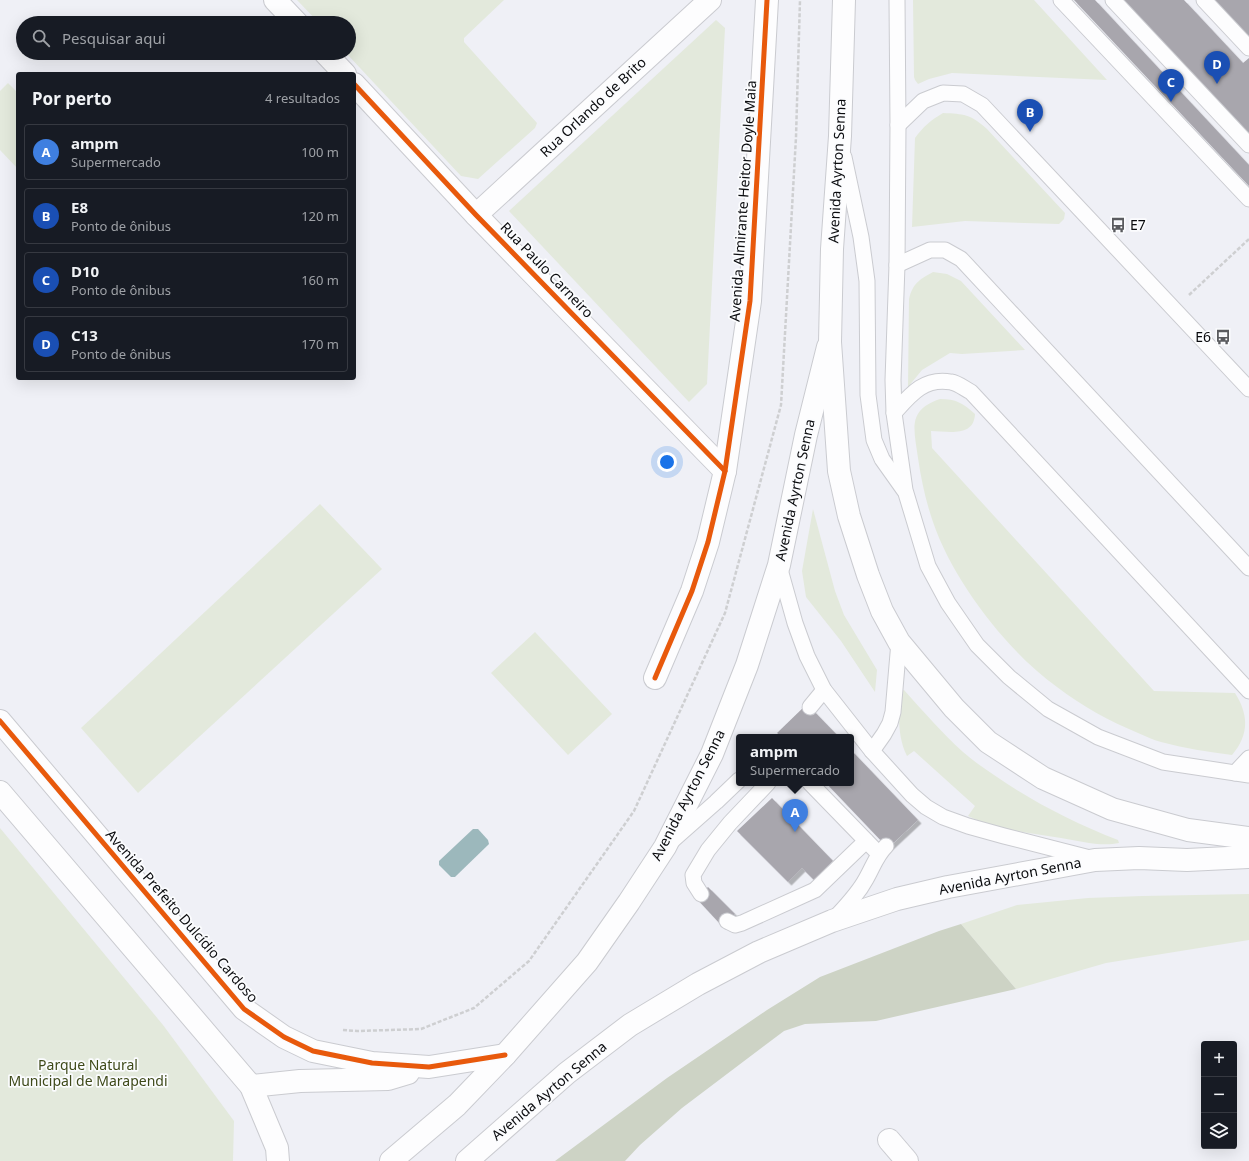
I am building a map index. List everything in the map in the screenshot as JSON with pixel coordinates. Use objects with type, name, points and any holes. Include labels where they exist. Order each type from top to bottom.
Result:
[{"type":"main road","points":[[275,0],[290,16]]},
{"type":"main road","name":"Rua Orlando de Brito","points":[[476,215],[710,0]]},
{"type":"main road","name":"Avenida Almirante Heitor Doyle Maia","points":[[655,678],[692,591],[708,542],[725,472],[750,300],[767,0]]},
{"type":"main road","name":"Avenida Ayrton Senna","points":[[844,0],[840,136],[832,249],[830,342],[839,471],[849,516],[868,575],[882,611],[899,642],[954,708],[988,742],[1043,778],[1112,808],[1188,830],[1249,838]]},
{"type":"main road","points":[[331,60],[342,72]]},
{"type":"main road","name":"Rua Paulo Carneiro","points":[[356,86],[476,215],[725,472]]},
{"type":"main road","name":"Avenida Ayrton Senna","points":[[391,1161],[457,1105],[505,1055],[587,962],[665,847],[712,754],[747,665],[779,565],[806,435],[830,342]]},
{"type":"main road","name":"Avenida Prefeito Dulcídio Cardoso","points":[[0,721],[244,1009],[284,1037],[313,1051],[372,1063],[429,1067],[505,1055]]},
{"type":"main road","points":[[0,792],[251,1086],[277,1148],[278,1161]]},
{"type":"main road","name":"Avenida Ayrton Senna","points":[[478,1157],[567,1072],[630,1025],[698,984],[759,952],[832,921],[897,899],[948,887],[1095,860],[1140,858],[1187,860],[1249,857]]},
{"type":"main road","points":[[251,1086],[300,1081],[388,1079],[429,1067]]},
{"type":"main road","points":[[889,1140],[907,1161]]},
{"type":"lane","points":[[897,0],[897,265],[894,413],[905,490],[928,566],[948,603],[977,645],[1009,677],[1048,709],[1098,737],[1163,762],[1242,774],[1249,780]]},
{"type":"lane","points":[[1062,0],[1249,199]]},
{"type":"lane","points":[[1113,0],[1249,145]]},
{"type":"lane","points":[[1204,0],[1249,48]]},
{"type":"lane","points":[[898,125],[923,101],[943,93],[963,94],[982,105],[1249,389]]},
{"type":"lane","points":[[840,136],[861,237],[867,281],[868,395],[874,440],[882,459],[905,490]]},
{"type":"lane","points":[[897,265],[930,250],[945,250],[961,259],[1249,568]]},
{"type":"lane","points":[[894,413],[911,394],[931,382],[952,382],[971,392],[1249,691]]},
{"type":"lane","points":[[779,565],[795,623],[807,656],[824,690],[872,751],[912,794],[921,812],[1095,860]]},
{"type":"lane","points":[[872,751],[890,723],[893,712],[899,642]]},
{"type":"lane","points":[[810,707],[824,690]]},
{"type":"lane","points":[[1242,774],[1249,758]]},
{"type":"lane","points":[[665,847],[736,783]]},
{"type":"lane","points":[[701,894],[694,883],[693,875],[708,850],[730,823],[765,786]]},
{"type":"lane","points":[[813,786],[866,841],[882,850],[854,898],[832,921]]},
{"type":"lane","points":[[728,921],[735,925],[742,923],[815,890],[866,841]]},
{"type":"path","points":[[1175,310],[1186,297],[1249,240]]},
{"type":"green space","points":[[297,0],[504,0],[464,38],[464,42],[537,123],[535,128],[478,179],[461,176],[353,60],[356,60],[356,16],[312,16]]},
{"type":"green space","points":[[913,0],[1034,0],[1107,80],[952,73],[929,79],[918,84],[914,77]]},
{"type":"green space","points":[[716,20],[725,28],[707,384],[689,402],[509,211]]},
{"type":"green space","points":[[8,83],[16,91],[16,167],[0,150],[0,91]]},
{"type":"green space","points":[[943,113],[966,116],[976,120],[987,129],[1065,213],[1064,219],[1059,224],[965,221],[912,227],[915,138],[921,130]]},
{"type":"green space","points":[[933,272],[947,274],[961,281],[1025,350],[962,354],[950,353],[922,370],[908,387],[909,299],[912,289],[917,282]]},
{"type":"green space","points":[[940,399],[959,402],[975,414],[970,427],[965,430],[959,432],[931,431],[932,448],[1154,691],[1235,693],[1243,709],[1245,725],[1242,740],[1232,755],[1196,750],[1158,741],[1106,718],[1076,701],[1038,672],[1001,635],[968,591],[954,568],[942,545],[926,498],[916,448],[915,422],[917,415],[922,409]]},
{"type":"green space","points":[[320,504],[382,569],[138,793],[81,728]]},
{"type":"green space","points":[[813,509],[835,591],[844,615],[877,670],[875,692],[841,641],[806,597],[802,571]]},
{"type":"green space","points":[[535,632],[612,714],[568,755],[491,673]]},
{"type":"green space","points":[[904,690],[963,752],[979,765],[1041,804],[1086,827],[1118,840],[1119,843],[1098,844],[1025,833],[991,825],[968,816],[975,806],[914,751],[907,756],[899,725],[900,694],[901,691]]},
{"type":"green space","name":"Parque Natural Municipal de Marapendi","points":[[0,828],[163,1025],[234,1121],[233,1161],[0,1161]]},
{"type":"green space","points":[[1249,894],[1249,940],[1106,963],[1016,989],[961,924],[1017,905],[1088,898]]},
{"type":"shaded area","points":[[961,924],[1016,989],[876,1021],[805,1024],[784,1031],[682,1108],[640,1145],[625,1161],[555,1161],[667,1078],[767,1010],[820,977]]},
{"type":"water","points":[[473,829],[478,829],[488,840],[489,844],[455,877],[451,877],[439,865],[439,861]]},
{"type":"building","points":[[1074,0],[1095,0],[1249,165],[1249,186]]},
{"type":"building","points":[[1123,0],[1184,0],[1243,63],[1249,58],[1249,135]]},
{"type":"building","points":[[1209,0],[1249,0],[1249,42]]},
{"type":"building","points":[[807,704],[836,734],[778,734],[777,733]]},
{"type":"building","points":[[854,753],[918,820],[888,848],[829,786],[854,786]]},
{"type":"building","points":[[772,798],[833,861],[814,880],[802,868],[788,882],[737,831]]},
{"type":"building","points":[[708,887],[735,914],[722,926],[696,898]]},
{"type":"cycle path","points":[[655,678],[692,591],[708,542],[725,471],[750,301],[767,0]]},
{"type":"cycle path","points":[[356,86],[476,215],[725,471]]},
{"type":"cycle path","points":[[0,721],[244,1009],[284,1037],[313,1051],[372,1063],[429,1067],[505,1055]]},
{"type":"place","name":"C13","points":[[1217,84]]},
{"type":"place","name":"D10","points":[[1171,102]]},
{"type":"place","name":"E8","points":[[1030,132]]},
{"type":"place","name":"E7","points":[[1118,225]]},
{"type":"place","name":"E6","points":[[1223,337]]},
{"type":"place","name":"ampm","points":[[795,832]]}]
